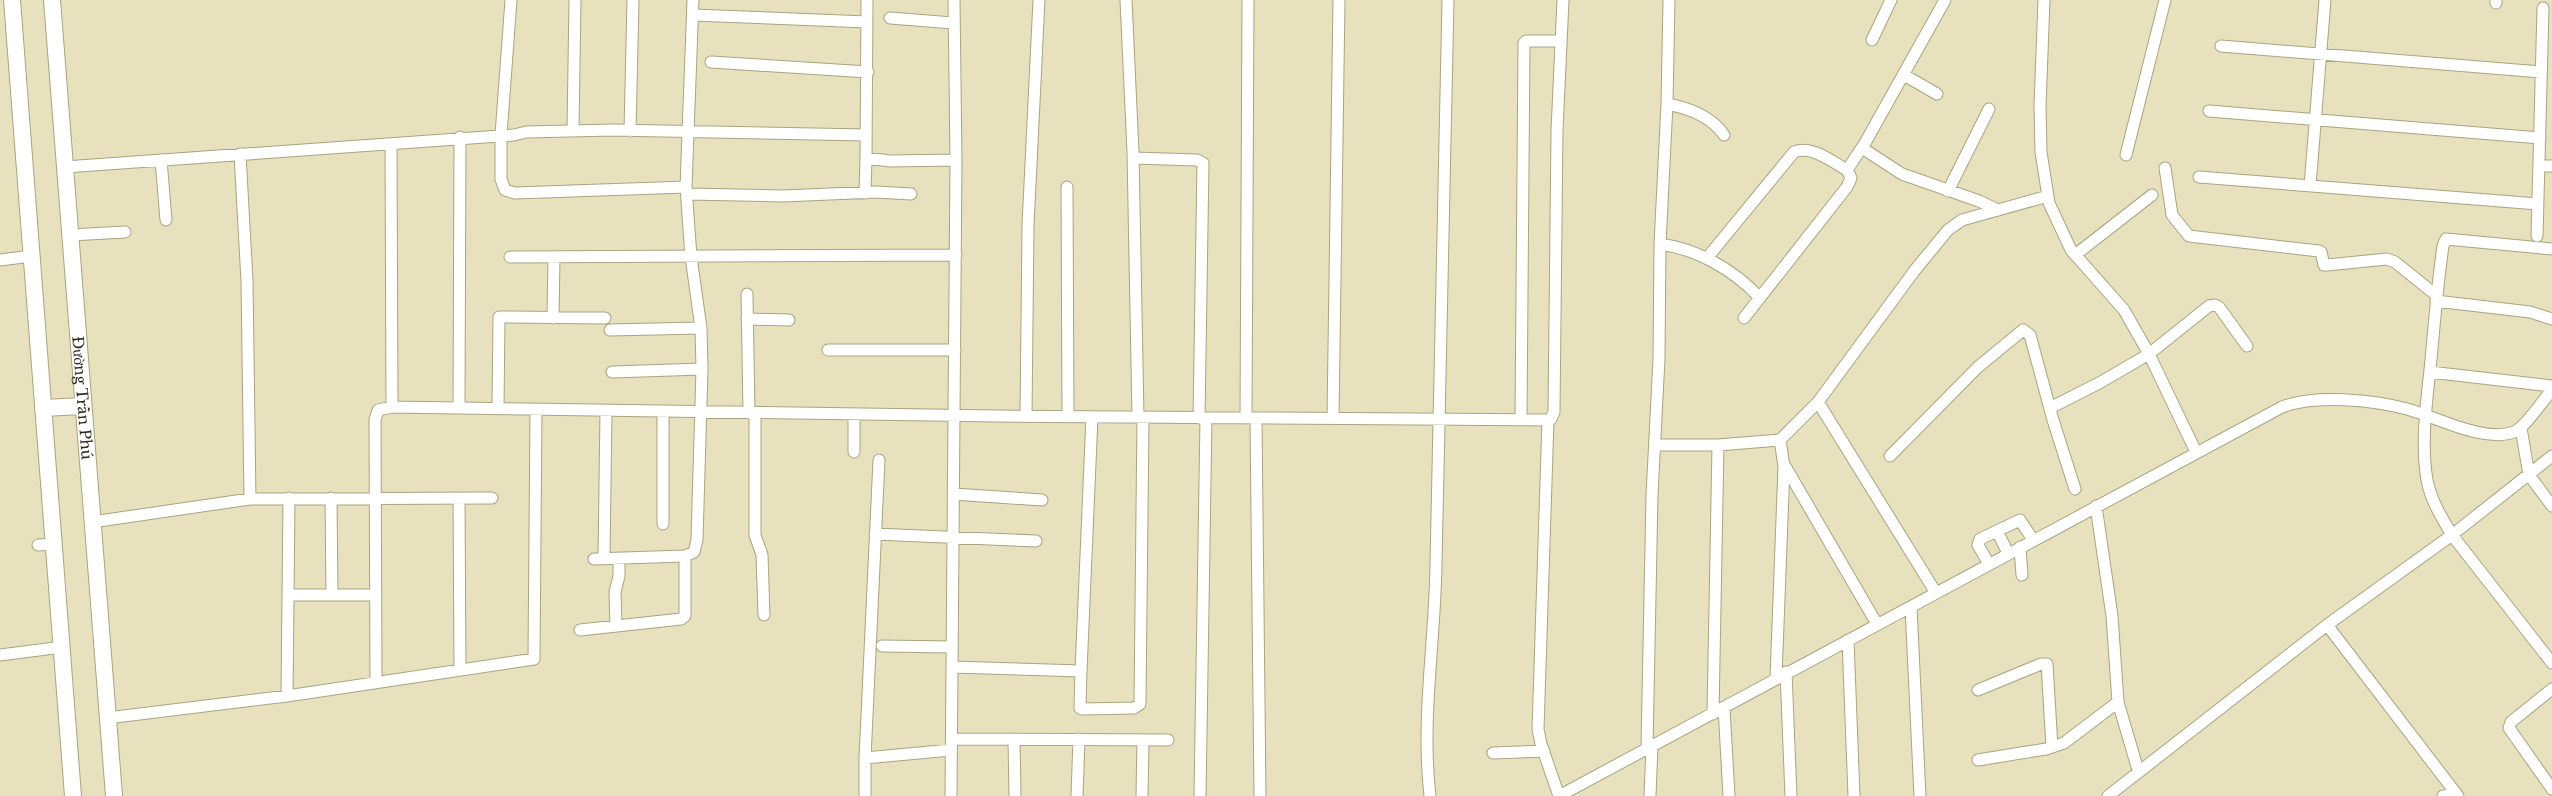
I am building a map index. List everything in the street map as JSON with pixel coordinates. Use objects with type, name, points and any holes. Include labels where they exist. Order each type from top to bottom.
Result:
[{"type":"main road","points":[[12,0],[43,408],[46,545],[62,647],[73,796]]},
{"type":"main road","name":"Đường Trần Phú","points":[[52,0],[114,796]]},
{"type":"main road","points":[[43,408],[83,406]]},
{"type":"street","points":[[510,0],[501,135],[501,179],[505,190],[514,193],[687,190],[782,196],[865,192],[911,194]]},
{"type":"street","points":[[573,130],[575,0]]},
{"type":"street","points":[[630,131],[633,0]]},
{"type":"street","points":[[606,411],[599,558],[685,556],[694,552],[698,540],[702,369],[701,328],[691,257],[687,190],[693,0]]},
{"type":"street","points":[[865,192],[868,72],[867,0]]},
{"type":"street","points":[[951,796],[956,350],[954,0]]},
{"type":"street","points":[[1026,416],[1028,225],[1039,0]]},
{"type":"street","points":[[1092,417],[1080,708],[1134,708],[1139,706],[1141,417],[1134,158],[1126,0]]},
{"type":"street","points":[[1248,0],[1251,418],[1260,796]]},
{"type":"street","points":[[1333,418],[1339,0]]},
{"type":"street","points":[[1430,796],[1427,766],[1427,701],[1435,598],[1448,0]]},
{"type":"street","points":[[1563,0],[1557,131],[1554,412],[1548,420],[1538,720],[1539,737],[1559,796],[2273,411],[2304,401],[2335,400],[2383,405],[2493,434],[2514,432],[2522,428],[2552,390]]},
{"type":"street","points":[[1650,796],[1649,747],[1654,445],[1659,359],[1660,244],[1667,104],[1668,0]]},
{"type":"street","points":[[1872,40],[1891,0]]},
{"type":"street","points":[[1847,170],[1862,148],[1945,0]]},
{"type":"street","points":[[2044,0],[2040,106],[2041,152],[2048,196],[2063,234],[2075,255],[2124,310],[2150,354],[2196,452]]},
{"type":"street","points":[[2126,155],[2165,0]]},
{"type":"street","points":[[2310,186],[2325,0]]},
{"type":"street","points":[[2537,236],[2543,8]]},
{"type":"street","points":[[693,16],[867,22]]},
{"type":"street","points":[[890,18],[953,23]]},
{"type":"street","points":[[1521,420],[1524,43],[1526,41],[1561,41]]},
{"type":"street","points":[[2221,46],[2541,72]]},
{"type":"street","points":[[711,62],[868,72]]},
{"type":"street","points":[[1904,75],[1937,94]]},
{"type":"street","points":[[1667,104],[1694,111],[1717,126],[1724,135]]},
{"type":"street","points":[[1948,191],[1989,109]]},
{"type":"street","points":[[2210,111],[2540,138]]},
{"type":"street","points":[[65,167],[573,130],[866,135]]},
{"type":"street","points":[[459,408],[460,137]]},
{"type":"street","points":[[391,144],[392,407]]},
{"type":"street","points":[[1707,258],[1794,152],[1804,148],[1847,170],[1851,178],[1847,187],[1744,318]]},
{"type":"street","points":[[1862,148],[1902,174],[1998,210]]},
{"type":"street","points":[[240,154],[247,281],[250,499]]},
{"type":"street","points":[[866,158],[890,161],[956,160]]},
{"type":"street","points":[[1134,158],[1197,160],[1203,163],[1200,796]]},
{"type":"street","points":[[161,160],[166,220]]},
{"type":"street","points":[[2539,166],[2552,166]]},
{"type":"street","points":[[2165,168],[2172,215],[2188,236],[2319,251],[2321,252],[2324,265],[2387,259],[2395,262],[2436,298],[2530,312],[2552,319]]},
{"type":"street","points":[[2199,176],[2538,204]]},
{"type":"street","points":[[1067,187],[1068,416]]},
{"type":"street","points":[[2075,255],[2152,195]]},
{"type":"street","points":[[1654,445],[1718,445],[1780,440],[1818,402],[1915,270],[1948,230],[1962,220],[2048,196]]},
{"type":"street","points":[[70,235],[125,232]]},
{"type":"street","points":[[2552,249],[2446,239],[2443,246],[2436,298],[2425,415],[2428,481],[2433,500],[2452,536],[2552,663]]},
{"type":"street","points":[[1660,244],[1692,250],[1743,282],[1760,297]]},
{"type":"street","points":[[510,257],[956,255]]},
{"type":"street","points":[[0,260],[31,256]]},
{"type":"street","points":[[553,318],[554,258]]},
{"type":"street","points":[[747,294],[755,535],[762,555],[764,615]]},
{"type":"street","points":[[2050,408],[2102,382],[2150,354],[2209,306],[2215,305],[2247,346]]},
{"type":"street","points":[[498,409],[499,317],[605,318]]},
{"type":"street","points":[[747,319],[789,320]]},
{"type":"street","points":[[610,330],[701,328]]},
{"type":"street","points":[[1890,456],[1978,367],[2022,330],[2030,335],[2075,490]]},
{"type":"street","points":[[828,350],[956,350]]},
{"type":"street","points":[[612,372],[702,369]]},
{"type":"street","points":[[2430,372],[2552,386]]},
{"type":"street","points":[[1818,402],[1936,593]]},
{"type":"street","points":[[376,682],[374,498],[375,414],[378,410],[392,407],[1092,417],[1548,420]]},
{"type":"street","points":[[107,718],[286,696],[534,659],[536,409]]},
{"type":"street","points":[[663,524],[664,412]]},
{"type":"street","points":[[854,414],[854,452]]},
{"type":"street","points":[[2522,428],[2529,475],[2552,506]]},
{"type":"street","points":[[1780,440],[1784,466],[1781,675],[1791,796]]},
{"type":"street","points":[[1713,714],[1718,445]]},
{"type":"street","points":[[2108,796],[2138,770],[2327,624],[2452,536],[2552,456]]},
{"type":"street","points":[[865,796],[865,758],[879,460]]},
{"type":"street","points":[[1784,466],[1876,624]]},
{"type":"street","points":[[954,494],[1042,500]]},
{"type":"street","points":[[286,696],[289,498]]},
{"type":"street","points":[[331,498],[332,595]]},
{"type":"street","points":[[460,498],[460,670]]},
{"type":"street","points":[[92,522],[250,499],[492,498]]},
{"type":"street","points":[[2096,506],[2112,616],[2118,702],[2138,770]]},
{"type":"street","points":[[1989,564],[1978,542],[1997,531],[2020,520],[2033,540]]},
{"type":"street","points":[[1997,531],[2008,554]]},
{"type":"street","points":[[875,534],[1036,541]]},
{"type":"street","points":[[2020,547],[2022,575]]},
{"type":"street","points":[[580,630],[681,619],[684,616],[685,556]]},
{"type":"street","points":[[616,626],[615,592],[619,576],[619,558]]},
{"type":"street","points":[[288,595],[375,595]]},
{"type":"street","points":[[1911,607],[1920,796]]},
{"type":"street","points":[[2327,624],[2457,795]]},
{"type":"street","points":[[1848,640],[1854,796]]},
{"type":"street","points":[[882,646],[952,647]]},
{"type":"street","points":[[0,655],[62,647]]},
{"type":"street","points":[[1978,690],[2041,664],[2047,664],[2052,747]]},
{"type":"street","points":[[952,667],[1081,671]]},
{"type":"street","points":[[2552,689],[2511,722],[2509,728],[2552,788]]},
{"type":"street","points":[[1978,760],[2052,747],[2064,743],[2118,702]]},
{"type":"street","points":[[1724,708],[1729,796]]},
{"type":"street","points":[[865,758],[951,745],[1014,739],[1168,740]]},
{"type":"street","points":[[1014,739],[1015,796]]},
{"type":"street","points":[[1078,796],[1079,739]]},
{"type":"street","points":[[1142,796],[1143,740]]},
{"type":"street","points":[[1493,753],[1544,751]]},
{"type":"street","points":[[2443,796],[2457,795]]}]
